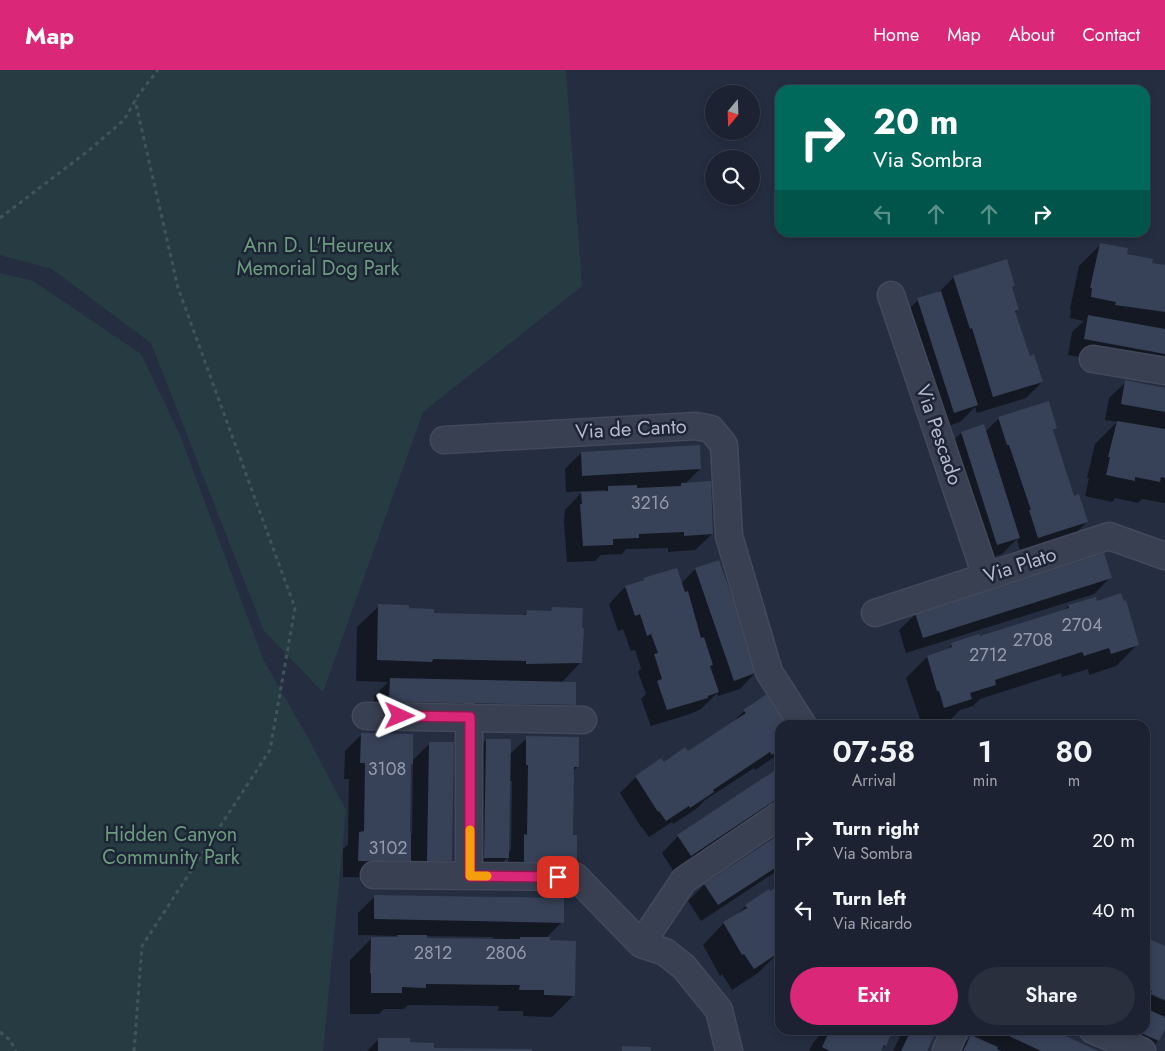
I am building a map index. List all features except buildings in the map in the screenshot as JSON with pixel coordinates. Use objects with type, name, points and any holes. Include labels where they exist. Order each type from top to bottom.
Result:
[{"type":"street","name":"Via Pescado","points":[[891,295],[986,576]]},
{"type":"street","points":[[1093,359],[1165,370]]},
{"type":"street","name":"Via de Canto","points":[[444,440],[696,426],[711,430],[724,445],[729,536],[769,672],[801,720]]},
{"type":"street","name":"Via Plato","points":[[875,613],[1109,536],[1165,556]]},
{"type":"street","points":[[366,716],[583,720]]},
{"type":"street","points":[[470,717],[470,876]]},
{"type":"street","points":[[641,944],[684,880],[775,819]]},
{"type":"street","points":[[374,875],[576,877],[641,944],[665,952],[684,967],[719,1010],[729,1051]]},
{"type":"street","points":[[946,1051],[953,1035]]},
{"type":"street","points":[[1105,1035],[1142,1051]]},
{"type":"path","points":[[0,218],[81,156],[124,120],[135,100],[158,70]]},
{"type":"path","points":[[134,1051],[142,946],[270,750],[295,608],[178,288],[135,100]]},
{"type":"path","points":[[0,1032],[10,1040],[16,1051]]},
{"type":"green space","name":"Ann D. L'Heureux Memorial Dog Park","points":[[0,70],[566,70],[582,286],[423,412],[323,692],[264,631],[151,343],[52,269],[0,255]]},
{"type":"green space","name":"Hidden Canyon Community Park","points":[[0,273],[33,281],[141,354],[180,435],[263,659],[346,810],[323,1051],[0,1051]]},
{"type":"slow traffic","points":[[470,830],[470,876],[487,876]]},
{"type":"route","points":[[400,716],[470,717],[470,876],[558,877]]}]
